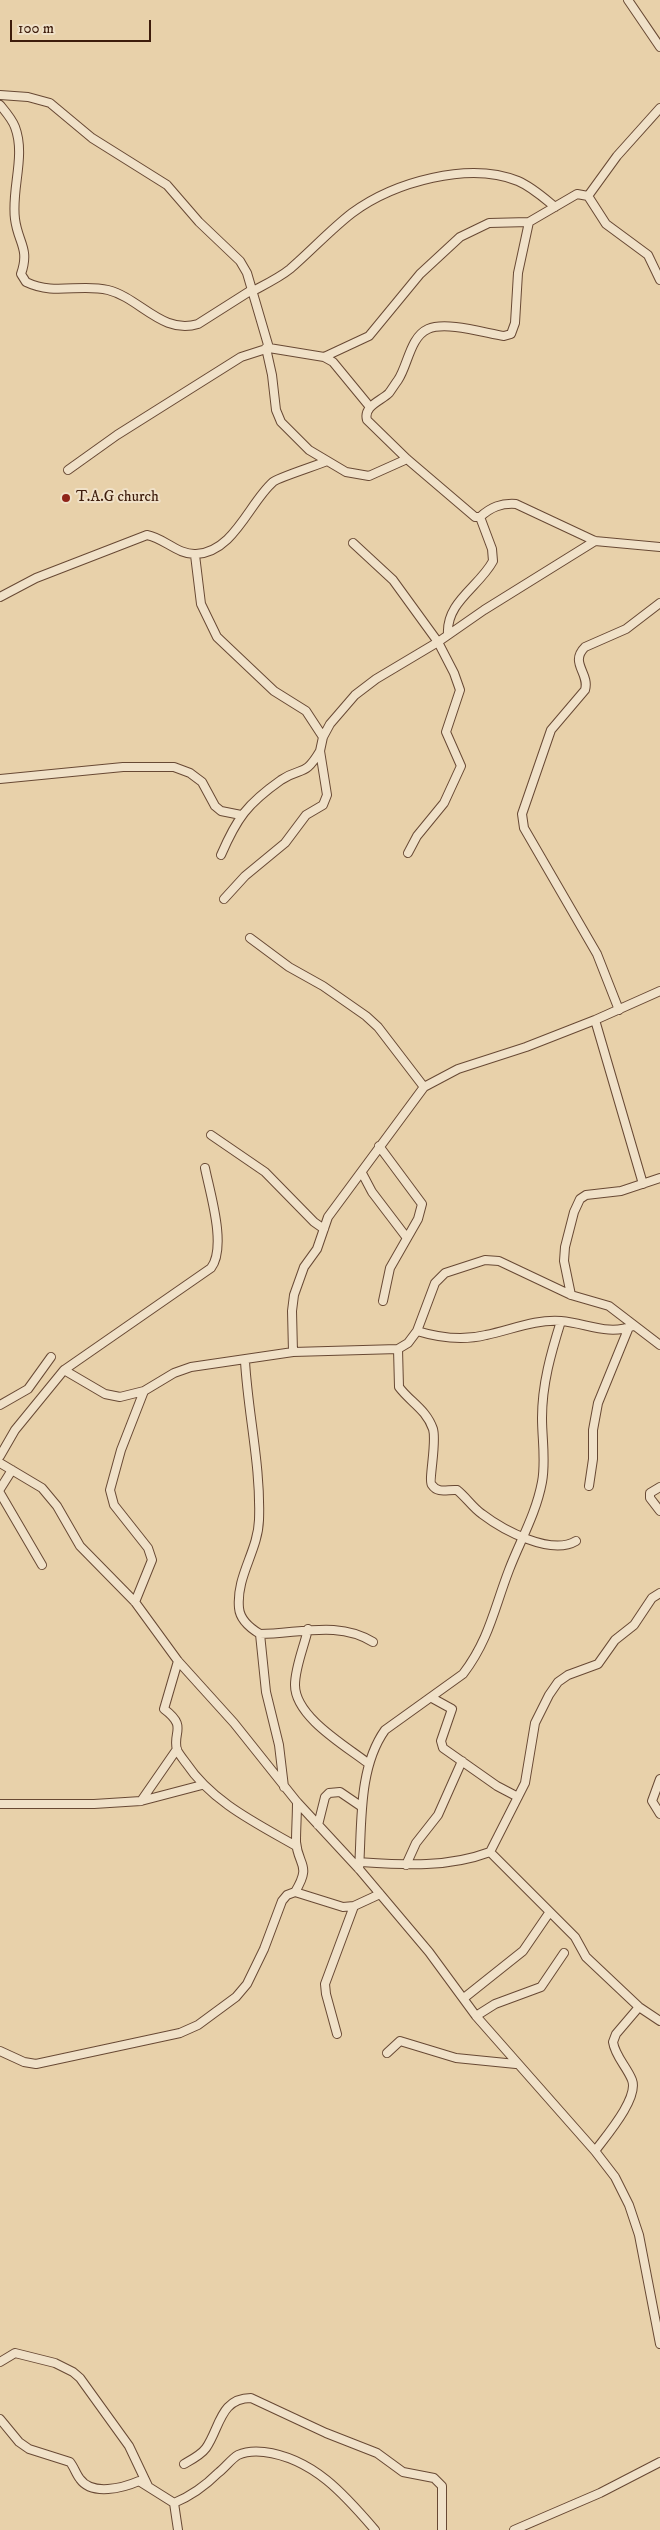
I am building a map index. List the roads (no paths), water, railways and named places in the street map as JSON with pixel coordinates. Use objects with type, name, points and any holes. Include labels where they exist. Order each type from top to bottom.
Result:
[{"type":"street","points":[[630,0],[660,47]]},
{"type":"street","points":[[0,95],[28,97],[50,103],[92,138],[168,185],[199,222],[240,261],[246,273],[268,348],[276,410],[281,422],[310,450],[346,472],[369,476],[408,459]]},
{"type":"street","points":[[0,105],[15,127],[18,144],[14,216],[17,234],[24,246],[26,258],[21,274],[26,282],[50,290],[87,288],[108,290],[127,297],[166,323],[188,327],[198,324],[288,270],[354,212],[380,197],[416,183],[454,174],[482,172],[518,181],[530,187],[555,207]]},
{"type":"street","points":[[588,196],[617,156],[660,108]]},
{"type":"street","points":[[324,357],[369,336],[420,274],[460,237],[489,223],[529,222],[577,194],[588,196],[606,224],[648,254],[656,263],[660,280]]},
{"type":"street","points":[[480,517],[471,514],[408,459],[367,420],[366,415],[370,407],[390,392],[399,379],[413,345],[420,335],[428,329],[441,326],[504,336],[511,334],[516,323],[518,273],[529,222]]},
{"type":"street","points":[[68,470],[117,435],[241,357],[268,348],[324,357],[333,362],[370,407]]},
{"type":"street","points":[[0,597],[17,590],[36,578],[147,535],[157,537],[184,552],[194,554],[208,552],[225,541],[245,521],[273,481],[327,461]]},
{"type":"street","points":[[480,517],[495,507],[516,504],[595,541],[660,547]]},
{"type":"street","points":[[448,634],[450,615],[456,605],[493,561],[492,549],[480,517]]},
{"type":"street","points":[[221,855],[241,815],[282,780],[311,767],[320,751],[323,737],[330,724],[355,695],[376,679],[438,642],[595,541]]},
{"type":"street","points":[[353,543],[394,580],[438,642],[460,690],[446,732],[461,766],[444,803],[417,836],[408,853]]},
{"type":"street","points":[[194,554],[201,604],[217,637],[274,691],[306,711],[323,737]]},
{"type":"street","points":[[619,1010],[598,954],[524,828],[522,814],[551,730],[585,690],[586,681],[578,662],[581,652],[585,647],[626,629],[660,603]]},
{"type":"street","points":[[224,899],[245,876],[285,843],[306,815],[323,805],[327,795],[320,751]]},
{"type":"street","points":[[0,779],[123,768],[174,767],[190,773],[202,782],[215,806],[221,811],[241,815]]},
{"type":"street","points":[[250,938],[289,967],[323,986],[366,1016],[378,1027],[424,1087]]},
{"type":"street","points":[[293,1352],[292,1311],[294,1295],[304,1266],[317,1248],[328,1217],[424,1087],[458,1069],[526,1047],[619,1010],[660,991]]},
{"type":"street","points":[[595,1020],[643,1184]]},
{"type":"street","points":[[211,1135],[265,1172],[314,1222],[324,1229]]},
{"type":"street","points":[[379,1146],[422,1204],[418,1219],[390,1268],[383,1301]]},
{"type":"street","points":[[0,1456],[15,1430],[64,1370],[78,1358],[211,1268],[216,1262],[218,1247],[205,1168]]},
{"type":"street","points":[[362,1173],[372,1192],[407,1238]]},
{"type":"street","points":[[571,1295],[564,1261],[565,1247],[574,1212],[580,1199],[586,1196],[621,1191],[660,1178]]},
{"type":"street","points":[[64,1370],[104,1394],[120,1397],[144,1391],[174,1373],[191,1367],[245,1361],[293,1352],[398,1348],[408,1343],[417,1331],[435,1283],[445,1273],[472,1262],[485,1260],[499,1261],[571,1295],[608,1306],[631,1327],[660,1345]]},
{"type":"street","points":[[417,1331],[440,1337],[457,1338],[483,1336],[541,1322],[561,1321],[597,1329],[612,1330],[631,1327]]},
{"type":"street","points":[[359,1865],[362,1807],[369,1764],[385,1730],[463,1674],[472,1662],[492,1624],[508,1572],[524,1538],[542,1481],[543,1395],[551,1354],[561,1321]]},
{"type":"street","points":[[589,1486],[593,1460],[593,1430],[598,1403],[631,1327]]},
{"type":"street","points":[[398,1348],[399,1387],[419,1406],[432,1428],[435,1449],[429,1479],[432,1486],[438,1490],[457,1490],[481,1514],[524,1538],[561,1546],[576,1541]]},
{"type":"street","points":[[0,1406],[28,1389],[51,1357]]},
{"type":"street","points":[[245,1361],[249,1413],[257,1461],[260,1518],[259,1530],[239,1586],[239,1610],[245,1622],[260,1634],[308,1629],[349,1632],[362,1635],[373,1642]]},
{"type":"street","points":[[135,1602],[152,1560],[148,1548],[114,1504],[110,1490],[121,1450],[144,1391]]},
{"type":"street","points":[[0,1463],[42,1488],[57,1506],[80,1546],[135,1602],[178,1661],[234,1723],[284,1788],[359,1865],[380,1894],[429,1952],[476,2016],[516,2064],[595,2151],[615,2177],[629,2205],[645,2259],[650,2299],[660,2344]]},
{"type":"street","points":[[0,1489],[12,1470]]},
{"type":"street","points":[[660,1487],[650,1494],[650,1498],[660,1511]]},
{"type":"street","points":[[0,1493],[42,1565]]},
{"type":"street","points":[[359,1865],[437,1865],[459,1862],[490,1852],[525,1783],[535,1724],[548,1695],[558,1682],[568,1675],[598,1664],[615,1640],[634,1625],[652,1598],[660,1593]]},
{"type":"street","points":[[308,1629],[296,1677],[298,1700],[306,1714],[369,1764]]},
{"type":"street","points":[[260,1634],[266,1692],[279,1745],[284,1788]]},
{"type":"street","points":[[142,1801],[177,1749],[179,1727],[173,1715],[164,1709],[178,1661]]},
{"type":"street","points":[[432,1698],[452,1709],[441,1744],[497,1786],[518,1797]]},
{"type":"street","points":[[177,1749],[202,1785],[227,1805],[296,1846]]},
{"type":"street","points":[[406,1865],[416,1843],[438,1815],[462,1760]]},
{"type":"street","points":[[660,1779],[652,1800],[660,1814]]},
{"type":"street","points":[[0,1804],[94,1804],[142,1801],[202,1785]]},
{"type":"street","points":[[318,1825],[325,1797],[329,1793],[340,1792],[362,1807]]},
{"type":"street","points":[[295,1892],[304,1872],[303,1862],[296,1846],[297,1802]]},
{"type":"street","points":[[490,1852],[575,1937],[586,1957],[638,2007],[660,2021]]},
{"type":"street","points":[[0,2051],[24,2062],[36,2064],[180,2033],[198,2025],[236,1996],[247,1984],[264,1949],[282,1901],[287,1895],[295,1892],[343,1908],[354,1906],[380,1894]]},
{"type":"street","points":[[337,2034],[325,1984],[354,1906]]},
{"type":"street","points":[[464,1998],[522,1951],[549,1913]]},
{"type":"street","points":[[476,2016],[495,2004],[541,1987],[564,1953]]},
{"type":"street","points":[[595,2151],[617,2120],[634,2089],[613,2042],[616,2034],[638,2007]]},
{"type":"street","points":[[387,2053],[393,2045],[400,2041],[456,2058],[516,2064]]},
{"type":"street","points":[[0,2362],[16,2353],[42,2358],[73,2372],[86,2385],[129,2446],[148,2486]]},
{"type":"street","points":[[184,2464],[204,2450],[226,2408],[242,2398],[250,2398],[326,2433],[377,2453],[403,2472],[434,2478],[442,2486],[442,2530]]},
{"type":"street","points":[[0,2418],[19,2442],[29,2449],[70,2462],[81,2480],[90,2487],[125,2488],[139,2481],[174,2503],[190,2496],[237,2456],[249,2451],[272,2453],[290,2458],[323,2477],[341,2492],[375,2530]]},
{"type":"street","points":[[514,2530],[600,2492],[660,2462]]},
{"type":"street","points":[[174,2503],[178,2530]]},
{"type":"place","name":"T.A.G church","points":[[66,498]]}]
